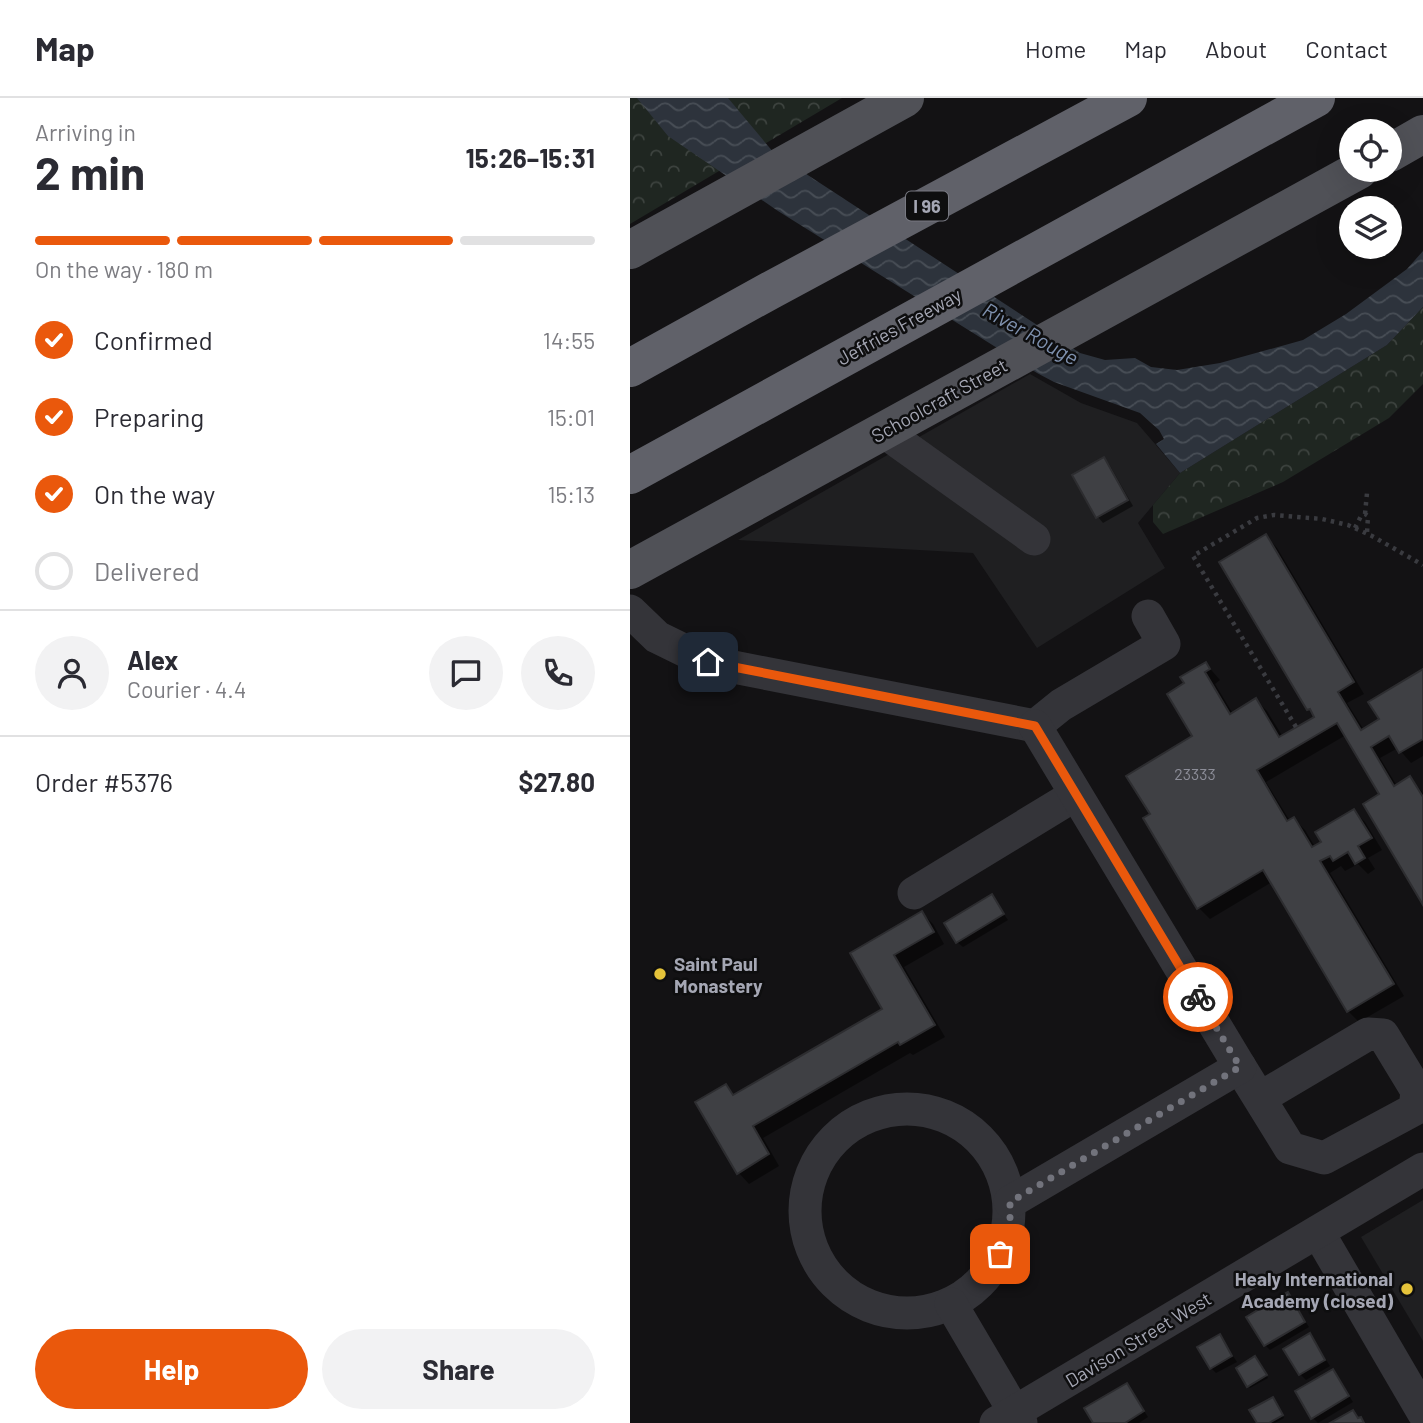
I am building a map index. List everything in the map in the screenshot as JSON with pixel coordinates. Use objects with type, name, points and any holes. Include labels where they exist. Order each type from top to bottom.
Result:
[{"type":"highway","name":"I 96","points":[[630,368],[771,289],[1128,98]]},
{"type":"highway","name":"Jeffries Freeway","points":[[630,475],[1316,98]]},
{"type":"main road","points":[[630,250],[905,98]]},
{"type":"main road","points":[[1402,146],[1423,134]]},
{"type":"main road","name":"Schoolcraft Street","points":[[630,570],[1339,181]]},
{"type":"street","points":[[883,431],[1034,539]]},
{"type":"street","points":[[630,611],[657,637],[708,662],[1035,726],[1290,1148],[1324,1158],[1419,1106],[1417,1091],[1383,1035],[1376,1034],[1368,1034],[1260,1098]]},
{"type":"street","points":[[1035,726],[1061,705],[1163,642]]},
{"type":"street","points":[[914,893],[1075,795]]},
{"type":"street","points":[[1010,1202],[1240,1067]]},
{"type":"street","points":[[895,1109],[922,1109],[948,1117],[972,1131],[991,1151],[1004,1175],[1010,1202],[1006,1237],[996,1261],[980,1283],[951,1304],[925,1312],[898,1313],[871,1308],[847,1295],[827,1276],[812,1253],[805,1227],[804,1199],[811,1172],[825,1149],[844,1129],[868,1116],[895,1109]]},
{"type":"street","name":"Davison Street West","points":[[1011,1419],[1423,1169]]},
{"type":"street","points":[[1318,1232],[1423,1412]]},
{"type":"street","points":[[951,1304],[1011,1419]]},
{"type":"path","points":[[1367,492],[1367,533]]},
{"type":"path","points":[[1355,528],[1365,514]]},
{"type":"path","points":[[1296,727],[1193,556],[1257,518],[1274,515],[1322,519],[1355,528],[1423,565]]},
{"type":"shaded area","points":[[1030,374],[1081,403],[1137,423],[1180,473],[1138,523],[1165,568],[1037,648],[973,553],[738,540]]},
{"type":"shaded area","name":"Healy International Academy (closed)","points":[[1423,1200],[1423,1341],[1361,1237]]},
{"type":"green space","points":[[630,98],[842,98],[630,224]]},
{"type":"green space","points":[[1423,307],[1423,384],[1389,418],[1283,482],[1163,534],[1153,522],[1153,505],[1180,473],[1387,345]]},
{"type":"water","name":"River Rouge","points":[[637,98],[728,98],[774,153],[1080,353],[1105,360],[1135,358],[1151,367],[1177,370],[1220,363],[1303,340],[1346,314],[1407,269],[1423,251],[1423,307],[1387,345],[1180,473],[1156,444],[1164,439],[1159,430],[1140,413],[1054,382],[1037,373],[778,211],[668,136]]},
{"type":"building","points":[[1104,457],[1128,500],[1096,518],[1072,475]]},
{"type":"building","points":[[1266,534],[1354,682],[1338,692],[1361,730],[1379,719],[1368,702],[1423,669],[1423,739],[1399,753],[1389,736],[1371,747],[1394,786],[1410,776],[1423,797],[1423,905],[1363,804],[1379,794],[1337,723],[1257,770],[1287,821],[1294,817],[1312,847],[1321,842],[1315,832],[1354,809],[1372,838],[1358,846],[1365,858],[1355,864],[1348,852],[1333,861],[1330,856],[1320,861],[1394,984],[1347,1012],[1263,870],[1197,909],[1143,818],[1150,814],[1126,776],[1192,736],[1167,694],[1184,683],[1180,677],[1206,662],[1210,669],[1205,672],[1230,714],[1256,698],[1279,737],[1314,717],[1310,709],[1307,710],[1219,562]]},
{"type":"building","points":[[992,894],[1004,914],[956,943],[944,923]]},
{"type":"building","points":[[922,911],[934,932],[894,955],[935,1025],[900,1045],[898,1042],[753,1126],[769,1154],[737,1174],[695,1102],[726,1084],[733,1095],[882,1009],[850,953]]},
{"type":"building","points":[[1288,1292],[1305,1322],[1264,1346],[1246,1317]]},
{"type":"building","points":[[1310,1333],[1325,1360],[1299,1375],[1283,1349]]},
{"type":"building","points":[[1220,1334],[1232,1356],[1210,1369],[1197,1347]]},
{"type":"building","points":[[1255,1356],[1267,1375],[1247,1387],[1236,1368]]},
{"type":"building","points":[[1333,1369],[1349,1396],[1311,1419],[1295,1391]]},
{"type":"building","points":[[1127,1383],[1144,1411],[1125,1423],[1093,1423],[1084,1408]]},
{"type":"building","points":[[1273,1397],[1283,1415],[1269,1423],[1257,1423],[1249,1410]]},
{"type":"building","points":[[1353,1410],[1364,1423],[1330,1423]]},
{"type":"way so far","points":[[1000,1254],[1010,1219],[1010,1202],[1240,1067],[1198,997]]},
{"type":"place","name":"Saint Paul Monastery","points":[[660,974]]},
{"type":"place","name":"Healy International Academy (closed)","points":[[1407,1289]]},
{"type":"route","points":[[708,662],[1035,726],[1198,997]]}]
